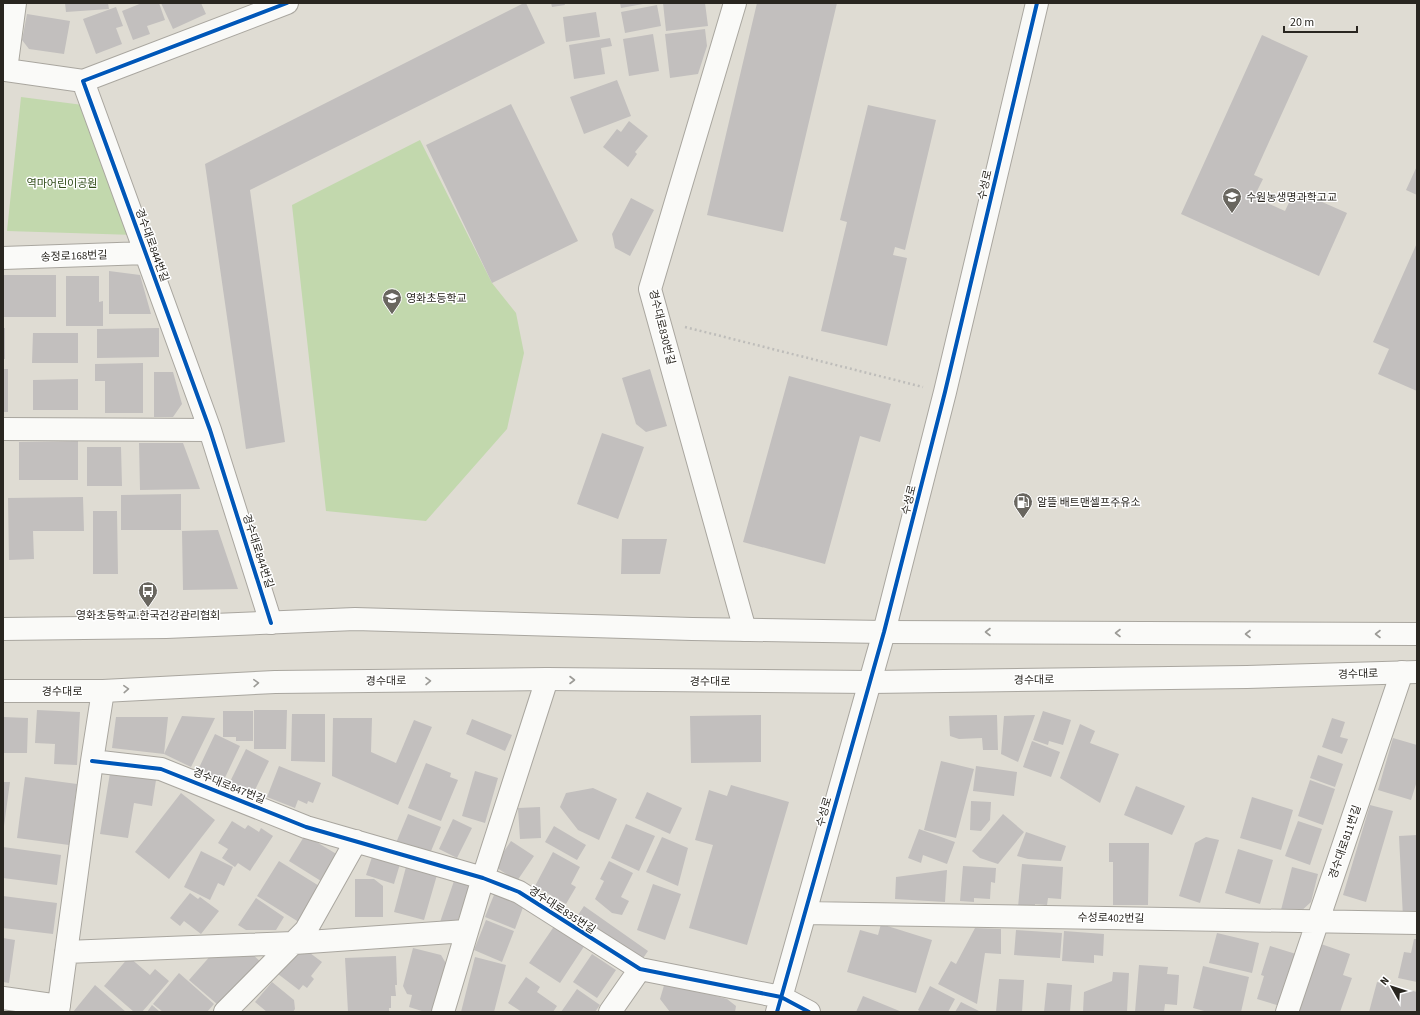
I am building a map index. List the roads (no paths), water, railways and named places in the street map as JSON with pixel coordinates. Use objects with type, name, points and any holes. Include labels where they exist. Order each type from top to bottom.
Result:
[{"type":"street","points":[[15,3],[4,77],[83,80],[287,3]]},
{"type":"street","name":"경수대로830번길","points":[[736,3],[650,289],[745,630]]},
{"type":"street","name":"수성로","points":[[779,1005],[884,632],[945,392],[1037,3]]},
{"type":"street","name":"경수대로844번길","points":[[83,80],[210,430],[271,623]]},
{"type":"street","name":"송정로168번길","points":[[3,258],[146,253]]},
{"type":"street","points":[[3,429],[210,430]]},
{"type":"street","points":[[3,629],[166,627],[355,619],[745,630],[884,632],[1417,634]]},
{"type":"street","name":"경수대로","points":[[3,691],[104,690],[275,682],[547,679],[871,682],[1247,677],[1409,672]]},
{"type":"street","name":"경수대로811번길","points":[[1287,1012],[1318,921],[1409,672]]},
{"type":"street","points":[[443,1012],[466,931],[547,679]]},
{"type":"street","points":[[3,998],[58,1009],[92,761],[104,690]]},
{"type":"street","name":"경수대로847번길","points":[[92,761],[161,769],[306,827],[356,841]]},
{"type":"street","points":[[225,1012],[306,930],[356,841]]},
{"type":"street","name":"경수대로835번길","points":[[356,841],[483,878],[519,892],[640,969]]},
{"type":"street","name":"수성로402번길","points":[[805,913],[1417,923]]},
{"type":"street","points":[[66,952],[294,942],[466,931]]},
{"type":"street","points":[[610,1012],[640,969],[809,1012]]},
{"type":"place","name":"수원농생명과학고교","points":[[1232,214]]},
{"type":"place","name":"영화초등학교","points":[[392,315]]},
{"type":"place","name":"알뜰 배트맨셀프주유소","points":[[1023,519]]},
{"type":"place","name":"영화초등학교.한국건강관리협회","points":[[148,608]]},
{"type":"park label","name":"역마어린이공원","points":[[62,183]]}]
